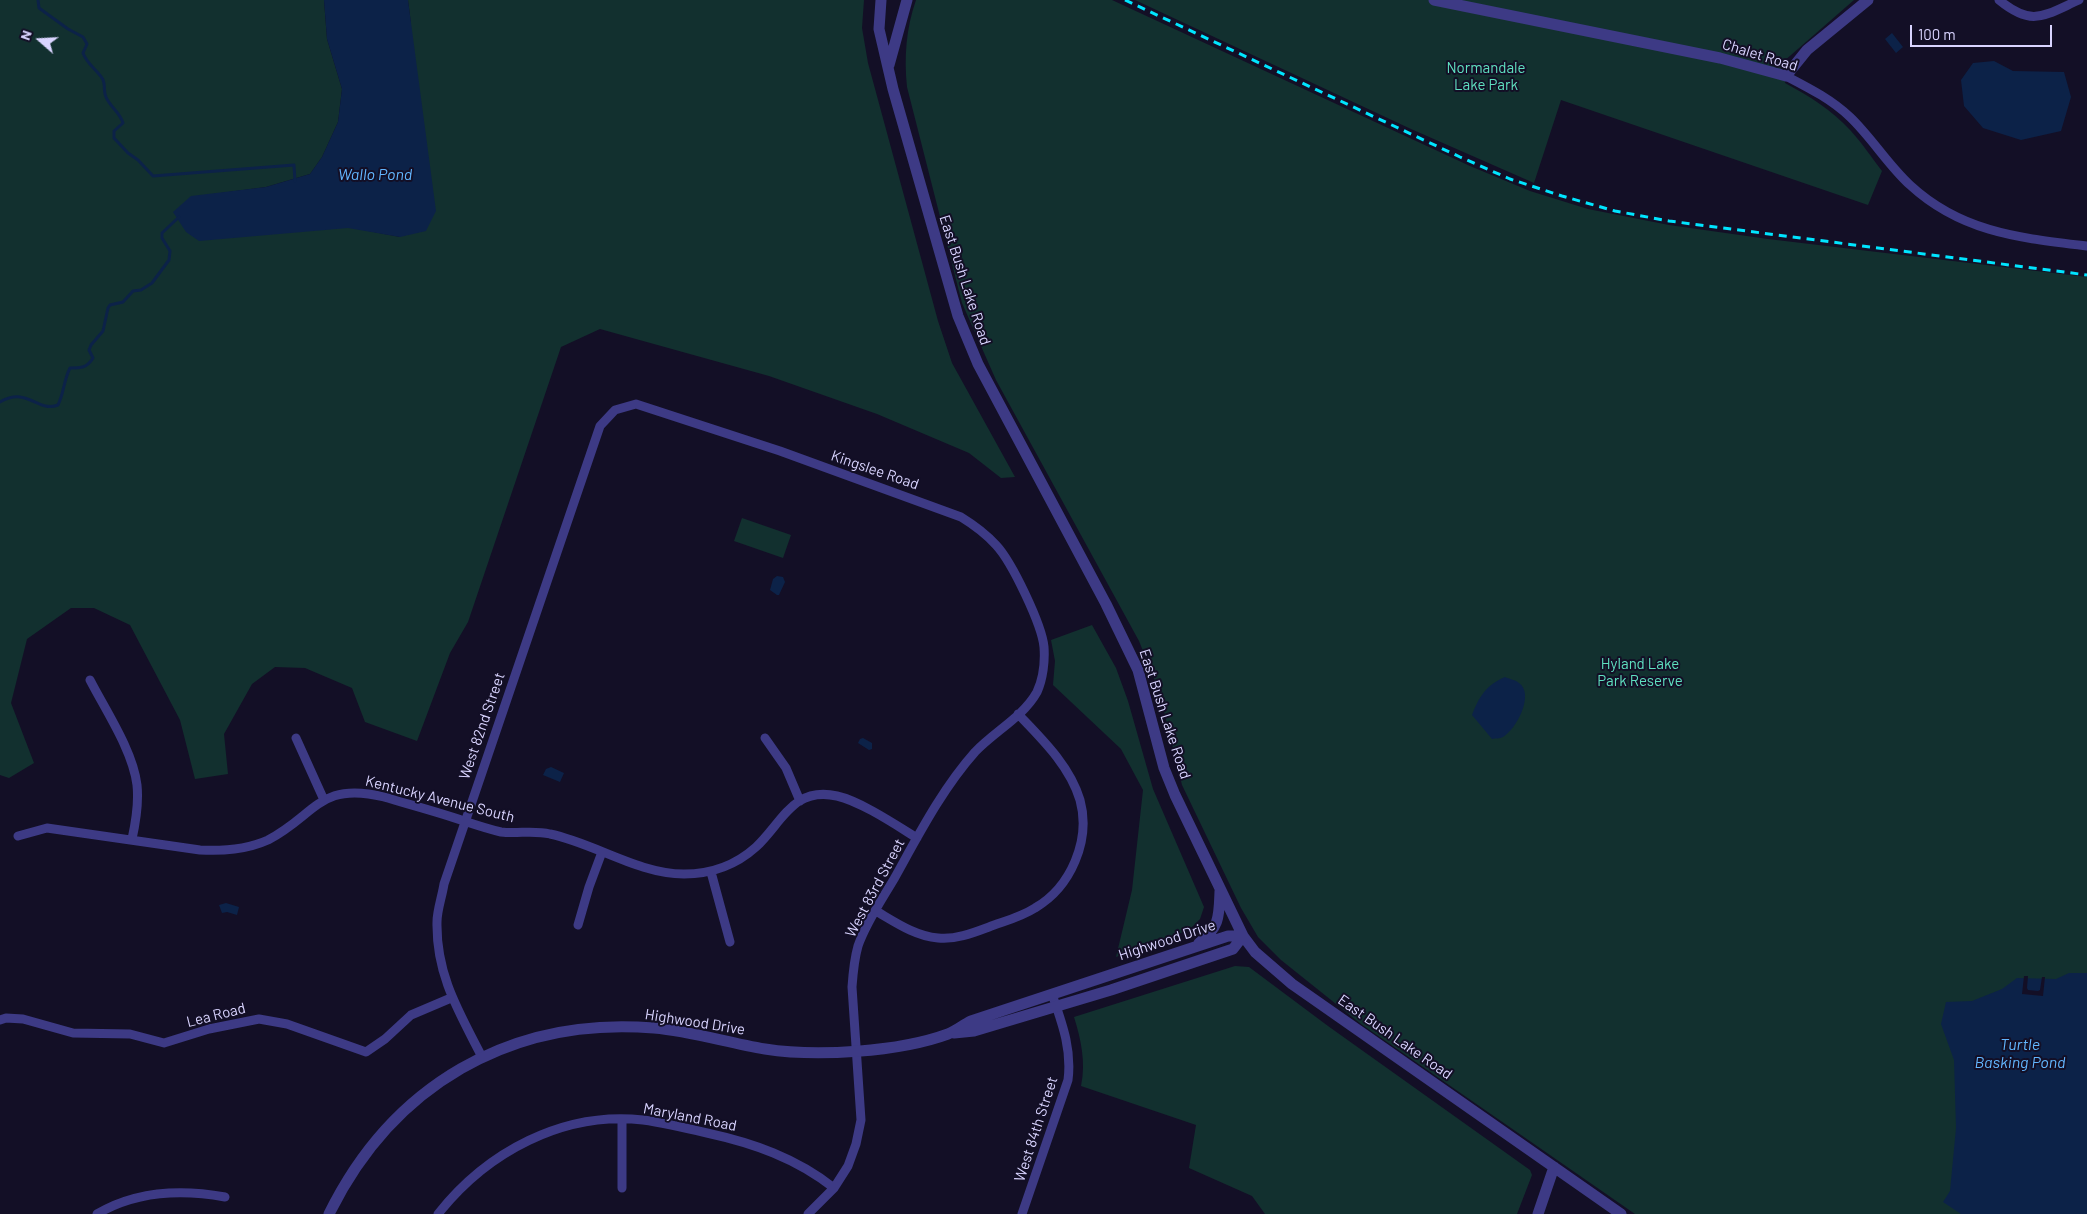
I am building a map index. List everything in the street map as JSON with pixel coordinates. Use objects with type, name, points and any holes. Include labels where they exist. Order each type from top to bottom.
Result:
[{"type":"street","name":"East Bush Lake Road","points":[[881,0],[879,29],[893,90],[958,316],[978,364],[1106,604],[1138,670],[1164,768],[1175,795],[1243,936],[1255,952],[1292,984],[1620,1214]]},
{"type":"street","name":"East Bush Lake Road","points":[[889,67],[907,0]]},
{"type":"street","name":"Chalet Road","points":[[1434,0],[1720,58],[1786,76],[1832,102],[1850,117],[1893,168],[1912,187],[1933,203],[1955,216],[2005,235],[2087,246]]},
{"type":"street","points":[[1786,76],[1807,50],[1868,0]]},
{"type":"street","points":[[1999,0],[2017,14],[2028,17],[2051,13],[2079,0]]},
{"type":"street","name":"Kingslee Road","points":[[615,410],[636,404],[780,451],[961,516],[980,529],[1010,563],[1040,632],[1044,647],[1044,662]]},
{"type":"street","name":"West 82nd Street","points":[[482,1057],[451,998],[439,953],[437,921],[444,884],[600,426],[615,410]]},
{"type":"street","name":"West 83rd Street","points":[[808,1214],[834,1188],[848,1166],[856,1144],[861,1120],[852,987],[858,946],[917,838],[947,790],[976,752],[1030,702],[1038,690],[1044,662]]},
{"type":"street","points":[[90,680],[133,767],[137,784],[138,802],[132,839]]},
{"type":"street","points":[[876,910],[906,928],[922,934],[938,938],[954,937],[970,934],[1018,917],[1036,908],[1053,895],[1066,880],[1076,861],[1081,842],[1083,822],[1080,801],[1073,782],[1062,765],[1018,714]]},
{"type":"street","points":[[296,738],[324,800]]},
{"type":"street","points":[[765,738],[786,768],[800,801]]},
{"type":"street","name":"Kentucky Avenue South","points":[[18,836],[47,828],[200,850],[222,851],[245,848],[266,840],[286,829],[324,800],[350,792],[367,793],[502,832],[549,834],[664,873],[711,872],[724,868],[747,855],[783,815],[800,801],[822,794],[852,801],[917,838]]},
{"type":"street","points":[[578,925],[602,852]]},
{"type":"street","points":[[711,872],[730,942]]},
{"type":"street","points":[[1194,947],[1207,937],[1217,923],[1220,914],[1220,887]]},
{"type":"street","name":"Highwood Drive","points":[[950,1033],[971,1021],[1052,994],[1228,936],[1243,936]]},
{"type":"street","name":"Highwood Drive","points":[[329,1214],[348,1177],[364,1155],[386,1127],[413,1101],[443,1079],[482,1057],[510,1045],[544,1035],[581,1028],[618,1026],[655,1028],[768,1049],[857,1051],[921,1042],[950,1033],[974,1031],[1057,1007],[1233,949],[1243,936]]},
{"type":"street","name":"West 84th Street","points":[[1022,1214],[1068,1080],[1070,1064],[1069,1047],[1052,994]]},
{"type":"street","name":"Lea Road","points":[[0,1020],[6,1018],[23,1019],[73,1034],[130,1034],[164,1043],[209,1029],[259,1019],[287,1024],[366,1052],[385,1039],[412,1014],[451,998]]},
{"type":"street","points":[[622,1120],[622,1188]]},
{"type":"street","name":"Maryland Road","points":[[438,1214],[453,1195],[475,1174],[499,1156],[525,1142],[553,1130],[582,1123],[622,1120],[642,1120],[672,1125],[742,1141],[792,1161],[834,1188]]},
{"type":"street","points":[[1538,1214],[1554,1167]]},
{"type":"street","points":[[97,1214],[112,1205],[153,1194],[201,1192],[225,1197]]},
{"type":"green space","points":[[0,0],[324,0],[327,39],[342,89],[338,122],[322,157],[310,174],[266,187],[191,197],[400,237],[411,24],[408,0],[864,0],[862,28],[868,63],[938,321],[952,363],[1015,477],[1001,478],[969,453],[877,414],[769,376],[600,329],[561,347],[468,622],[450,653],[417,741],[365,722],[352,688],[305,668],[275,667],[252,684],[224,734],[228,774],[195,779],[180,720],[130,625],[94,608],[71,608],[27,639],[11,703],[34,763],[9,778],[0,775]]},
{"type":"green space","name":"Hyland Lake Park Reserve","points":[[916,0],[1112,0],[1470,166],[1530,191],[1588,209],[1669,225],[1768,239],[2087,277],[2087,1214],[1635,1214],[1361,1024],[1281,960],[1258,937],[1241,908],[1182,785],[1159,691],[1139,641],[996,380],[962,303],[907,87],[907,43]]},
{"type":"green space","name":"Normandale Lake Park","points":[[1135,0],[1854,0],[1783,62],[1785,83],[1811,98],[1844,123],[1882,171],[1868,205],[1561,100],[1534,183],[1411,129]]},
{"type":"green space","points":[[742,518],[791,535],[783,558],[734,541]]},
{"type":"green space","points":[[1092,625],[1116,668],[1128,701],[1153,789],[1204,907],[1200,919],[1189,930],[1116,957],[1132,890],[1143,790],[1121,749],[1053,685],[1055,661],[1051,640]]},
{"type":"green space","points":[[1235,966],[1249,967],[1328,1026],[1530,1170],[1532,1175],[1517,1214],[1265,1214],[1252,1196],[1189,1168],[1196,1125],[1081,1086],[1082,1051],[1074,1017]]},
{"type":"water","name":"Wallo Pond","points":[[324,0],[408,0],[436,211],[426,231],[400,237],[348,228],[199,241],[186,232],[173,212],[191,196],[266,187],[310,174],[322,157],[338,122],[342,89],[327,39]]},
{"type":"water","points":[[1892,33],[1903,47],[1896,53],[1885,39]]},
{"type":"water","points":[[1994,61],[2013,71],[2064,72],[2071,97],[2061,131],[2021,140],[1983,128],[1964,106],[1961,80],[1973,63]]},
{"type":"water","points":[[777,576],[783,577],[785,582],[779,595],[770,590],[773,579]]},
{"type":"water","points":[[1505,677],[1518,682],[1523,688],[1525,695],[1524,703],[1518,720],[1508,733],[1502,738],[1492,739],[1472,715],[1484,692],[1498,680]]},
{"type":"water","points":[[863,738],[872,743],[872,749],[869,750],[858,743]]},
{"type":"water","points":[[551,767],[564,773],[560,782],[543,775],[546,769]]},
{"type":"water","points":[[226,903],[239,907],[237,915],[227,912],[222,913],[219,905]]},
{"type":"water","name":"Turtle Basking Pond","points":[[2069,973],[2087,973],[2087,1214],[1961,1214],[1943,1202],[1950,1191],[1956,1128],[1954,1060],[1941,1024],[1946,1002],[1972,1001],[2002,989],[2017,978],[2056,979]]},
{"type":"pier","points":[[2024,976],[2028,976],[2028,990],[2038,991],[2040,990],[2042,977],[2045,977],[2043,996],[2022,994]]},
{"type":"waterway","points":[[38,0],[39,8],[68,29],[83,37],[87,44],[83,53],[103,80],[106,97],[123,123],[114,131],[114,138],[153,176],[294,165],[295,181]]},
{"type":"waterway","points":[[0,402],[18,397],[44,406],[58,405],[70,368],[83,367],[93,358],[89,350],[103,331],[110,305],[123,302],[133,291],[141,290],[152,283],[169,260],[170,251],[162,238],[162,233],[179,217]]},
{"type":"railway","points":[[1125,0],[1460,157],[1510,179],[1562,196],[1615,211],[1669,221],[2087,275]]}]
